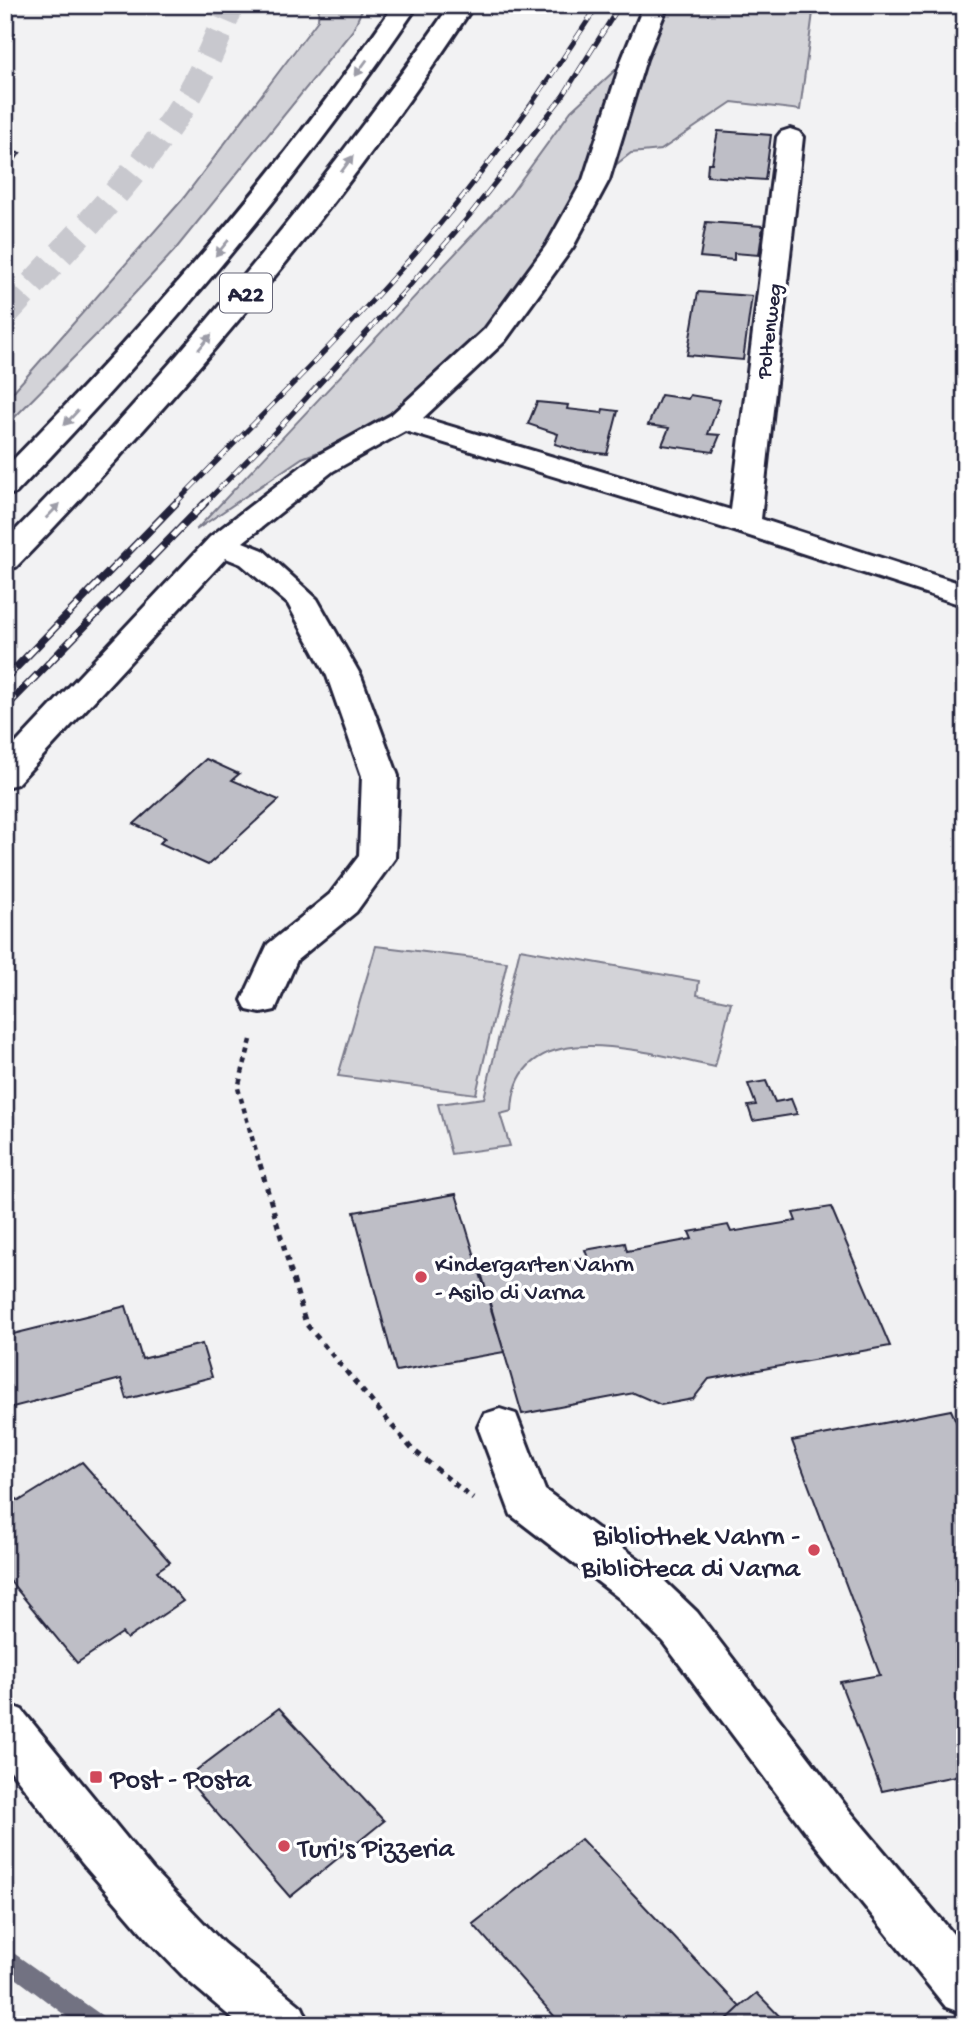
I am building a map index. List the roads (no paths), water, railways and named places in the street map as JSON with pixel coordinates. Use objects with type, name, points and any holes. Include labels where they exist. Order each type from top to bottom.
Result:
[{"type":"main road","name":"A22","points":[[5,486],[138,347],[288,169],[406,5]]},
{"type":"main road","name":"A22","points":[[5,560],[77,486],[267,269],[429,55],[462,5]]},
{"type":"main road","points":[[5,776],[221,544],[322,465],[402,421],[495,335],[559,247],[596,180],[634,59],[656,5]]},
{"type":"main road","name":"Poltenweg","points":[[745,524],[790,137]]},
{"type":"main road","points":[[402,421],[962,587]]},
{"type":"main road","points":[[221,544],[252,556],[301,598],[344,676],[380,776],[377,858],[343,903],[281,953],[261,1000]]},
{"type":"main road","points":[[500,1427],[527,1502],[636,1584],[680,1627],[831,1826],[965,1989]]},
{"type":"main road","points":[[5,1726],[156,1912],[256,2006],[284,2025]]},
{"type":"waterway","points":[[5,1957],[96,2025]]},
{"type":"tunnel","points":[[5,314],[100,212],[165,131],[198,78],[231,5]]},
{"type":"railway","points":[[174,505],[350,325],[418,250],[489,162],[598,5]]},
{"type":"railway","points":[[203,505],[276,431],[412,283],[469,216],[563,96],[620,5]]},
{"type":"railway","points":[[5,679],[176,503]]},
{"type":"railway","points":[[5,708],[205,503]]},
{"type":"place","name":"Kindergarten Vahrn - Asilo di Varna","points":[[421,1277]]},
{"type":"place","name":"Bibliothek Vahrn - Biblioteca di Varna","points":[[814,1550]]},
{"type":"place","name":"Post - Posta","points":[[96,1777]]},
{"type":"place","name":"Turi's Pizzeria","points":[[284,1846]]}]
